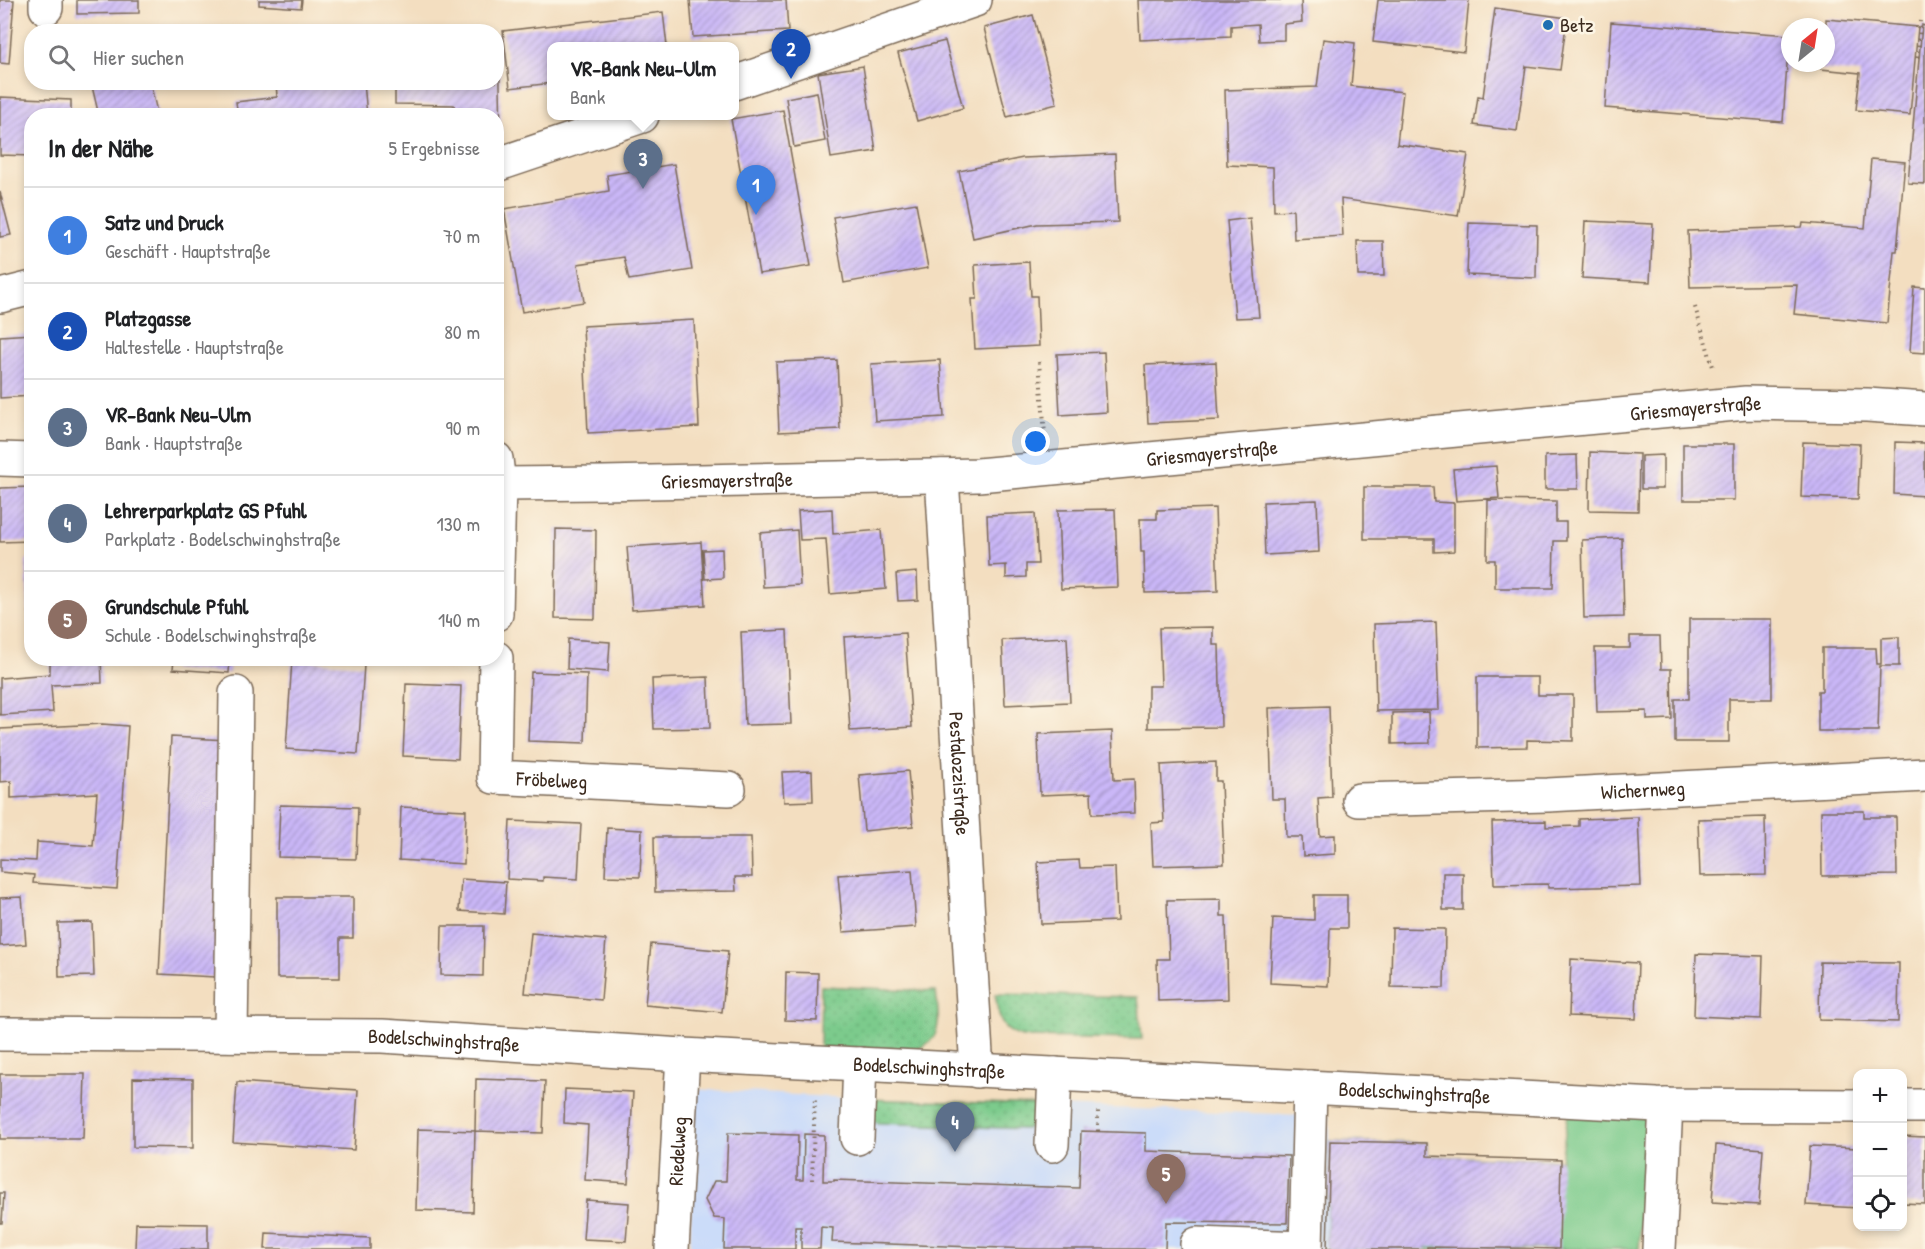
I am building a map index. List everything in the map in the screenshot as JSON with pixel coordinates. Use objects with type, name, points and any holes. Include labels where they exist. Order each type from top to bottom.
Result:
[{"type":"street","points":[[739,83],[975,0]]},
{"type":"street","points":[[504,162],[630,120]]},
{"type":"street","points":[[0,296],[24,290]]},
{"type":"street","name":"Griesmayerstraße","points":[[504,476],[942,476],[1047,469],[1725,405],[1867,405],[1925,409]]},
{"type":"street","points":[[0,459],[24,459]]},
{"type":"street","name":"Pestalozzistraße","points":[[942,476],[977,1071]]},
{"type":"street","name":"Fröbelweg","points":[[496,666],[494,777],[729,789]]},
{"type":"street","points":[[231,1035],[236,693]]},
{"type":"street","name":"Wichernweg","points":[[1359,800],[1548,795],[1925,775]]},
{"type":"street","name":"Bodelschwinghstraße","points":[[0,1034],[382,1036],[977,1071],[1666,1105],[1853,1106]]},
{"type":"street","name":"Riedelweg","points":[[672,1249],[683,1055]]},
{"type":"street","points":[[857,1138],[860,1064]]},
{"type":"street","points":[[1052,1145],[1055,1074]]},
{"type":"street","points":[[1197,1244],[1306,1248],[1310,1087]]},
{"type":"street","points":[[1659,1249],[1666,1105]]},
{"type":"street","points":[[1907,1106],[1925,1106]]},
{"type":"path","points":[[1917,58],[1920,21]]},
{"type":"path","points":[[1695,308],[1725,405]]},
{"type":"path","points":[[1039,362],[1047,469]]},
{"type":"path","points":[[812,1180],[817,1062]]},
{"type":"path","points":[[1098,1124],[1098,1131]]},
{"type":"shaded area","points":[[694,1089],[865,1099],[1329,1116],[1330,1141],[1427,1143],[1427,1156],[1561,1159],[1639,1249],[690,1249]]},
{"type":"green space","points":[[821,986],[936,991],[938,1025],[936,1032],[927,1044],[918,1048],[820,1048]]},
{"type":"green space","points":[[995,994],[1138,997],[1142,1039],[1022,1037],[1004,1026],[999,1016]]},
{"type":"green space","points":[[865,1099],[1041,1105],[1038,1121],[1026,1129],[878,1123],[872,1121]]},
{"type":"green space","points":[[1569,1109],[1648,1112],[1639,1249],[1327,1249],[1330,1141],[1427,1143],[1427,1156],[1561,1160]]},
{"type":"building","points":[[0,0],[14,0],[9,64],[0,63]]},
{"type":"building","points":[[77,0],[139,0],[139,13],[77,14]]},
{"type":"building","points":[[259,0],[302,0],[301,8],[259,5]]},
{"type":"building","points":[[690,0],[786,0],[788,31],[693,37]]},
{"type":"building","points":[[1138,0],[1301,0],[1302,22],[1284,24],[1284,40],[1259,41],[1258,24],[1231,26],[1231,36],[1140,40]]},
{"type":"building","points":[[1378,0],[1469,0],[1464,52],[1373,42]]},
{"type":"building","points":[[1495,8],[1567,18],[1560,70],[1526,66],[1517,131],[1474,125],[1478,96],[1483,97]]},
{"type":"building","points":[[663,12],[667,42],[547,42],[547,84],[510,88],[504,31]]},
{"type":"building","points":[[1033,15],[1057,104],[1007,117],[984,28]]},
{"type":"building","points":[[1835,20],[1918,27],[1910,115],[1856,110],[1860,73],[1835,70]]},
{"type":"building","points":[[1611,22],[1781,34],[1781,72],[1786,72],[1783,122],[1605,108]]},
{"type":"building","points":[[1922,25],[1925,26],[1925,184],[1908,183]]},
{"type":"building","points":[[1323,39],[1355,43],[1351,86],[1403,92],[1397,144],[1468,154],[1458,216],[1341,199],[1343,236],[1294,239],[1293,210],[1274,211],[1273,167],[1227,165],[1225,90],[1317,87]]},
{"type":"building","points":[[945,41],[963,108],[917,121],[898,53]]},
{"type":"building","points":[[863,66],[876,151],[831,158],[818,73]]},
{"type":"building","points":[[93,90],[152,90],[156,108],[97,108]]},
{"type":"building","points":[[277,90],[365,90],[366,108],[237,108],[236,102],[277,97]]},
{"type":"building","points":[[395,90],[500,90],[500,108],[395,104]]},
{"type":"building","points":[[817,92],[825,141],[794,147],[786,98]]},
{"type":"building","points":[[0,97],[71,100],[71,108],[24,108],[24,156],[0,155]]},
{"type":"building","points":[[783,110],[811,266],[759,274],[731,120],[739,120],[739,118]]},
{"type":"building","points":[[1115,154],[1118,222],[1037,224],[973,238],[959,171],[1023,158]]},
{"type":"building","points":[[1871,159],[1905,162],[1897,251],[1894,251],[1887,323],[1794,314],[1797,285],[1690,287],[1688,231],[1802,227],[1803,223],[1865,228]]},
{"type":"building","points":[[674,164],[692,270],[629,280],[624,257],[578,264],[584,302],[522,312],[504,209],[609,191],[607,175]]},
{"type":"building","points":[[0,192],[11,235],[0,237]]},
{"type":"building","points":[[916,203],[928,268],[844,283],[833,217]]},
{"type":"building","points":[[1250,218],[1259,317],[1235,318],[1227,221]]},
{"type":"building","points":[[1585,221],[1653,224],[1650,282],[1582,278]]},
{"type":"building","points":[[1469,223],[1537,225],[1536,278],[1467,275]]},
{"type":"building","points":[[1357,241],[1383,241],[1384,276],[1358,276]]},
{"type":"building","points":[[1029,262],[1031,296],[1037,296],[1039,346],[975,349],[972,299],[977,299],[975,265]]},
{"type":"building","points":[[1914,287],[1925,288],[1925,353],[1910,352]]},
{"type":"building","points":[[694,320],[699,427],[588,433],[583,326]]},
{"type":"building","points":[[24,334],[24,396],[0,398],[0,336]]},
{"type":"building","points":[[1104,352],[1107,412],[1060,415],[1057,354]]},
{"type":"building","points":[[837,360],[840,429],[779,432],[776,362]]},
{"type":"building","points":[[940,360],[944,417],[875,421],[871,364]]},
{"type":"building","points":[[1216,362],[1219,420],[1148,423],[1145,365]]},
{"type":"building","points":[[1803,442],[1860,444],[1858,499],[1801,497]]},
{"type":"building","points":[[1895,442],[1925,443],[1925,496],[1894,494]]},
{"type":"building","points":[[1683,444],[1734,444],[1734,500],[1683,500]]},
{"type":"building","points":[[1590,452],[1639,454],[1638,511],[1589,510]]},
{"type":"building","points":[[1577,455],[1578,489],[1545,489],[1545,456]]},
{"type":"building","points":[[1663,455],[1663,489],[1641,489],[1641,456]]},
{"type":"building","points":[[1496,466],[1499,498],[1456,501],[1453,469]]},
{"type":"building","points":[[24,487],[24,541],[0,542],[0,488]]},
{"type":"building","points":[[1364,487],[1433,487],[1434,502],[1454,503],[1454,551],[1434,552],[1434,539],[1364,539]]},
{"type":"building","points":[[1317,500],[1319,552],[1265,555],[1263,502]]},
{"type":"building","points":[[1488,500],[1556,501],[1556,522],[1566,522],[1566,541],[1554,541],[1553,588],[1495,588],[1495,560],[1487,560]]},
{"type":"building","points":[[1215,508],[1218,591],[1145,593],[1140,519],[1157,519],[1157,510]]},
{"type":"building","points":[[832,509],[833,534],[881,530],[886,589],[830,594],[826,539],[800,540],[798,511]]},
{"type":"building","points":[[1115,509],[1118,587],[1061,589],[1058,510]]},
{"type":"building","points":[[1035,513],[1038,564],[1026,564],[1026,577],[1006,578],[1006,565],[989,566],[987,515]]},
{"type":"building","points":[[556,529],[596,530],[595,619],[555,618]]},
{"type":"building","points":[[797,530],[800,585],[763,587],[760,533]]},
{"type":"building","points":[[1622,538],[1624,617],[1584,618],[1582,540]]},
{"type":"building","points":[[701,542],[705,605],[632,610],[627,547]]},
{"type":"building","points":[[722,549],[723,578],[705,579],[703,550]]},
{"type":"building","points":[[917,572],[918,600],[898,601],[896,574]]},
{"type":"building","points":[[1689,619],[1772,619],[1772,699],[1729,699],[1729,742],[1675,742],[1675,699],[1689,699]]},
{"type":"building","points":[[1436,622],[1439,710],[1376,711],[1374,624]]},
{"type":"building","points":[[1213,627],[1213,645],[1219,645],[1221,727],[1148,728],[1148,686],[1161,686],[1159,628]]},
{"type":"building","points":[[787,630],[791,724],[745,725],[741,632]]},
{"type":"building","points":[[905,633],[912,727],[850,731],[844,637]]},
{"type":"building","points":[[1630,636],[1660,636],[1661,669],[1671,669],[1672,719],[1647,720],[1647,711],[1597,712],[1595,648],[1630,648]]},
{"type":"building","points":[[1067,637],[1070,702],[1005,705],[1002,640]]},
{"type":"building","points":[[1899,637],[1899,666],[1880,666],[1878,731],[1818,731],[1818,691],[1822,691],[1822,648],[1876,648],[1877,664],[1881,664],[1881,638]]},
{"type":"building","points":[[568,639],[610,642],[608,672],[567,669]]},
{"type":"building","points":[[50,666],[101,666],[102,683],[51,685],[53,712],[0,715],[0,678],[50,674]]},
{"type":"building","points":[[173,666],[229,666],[229,673],[173,669]]},
{"type":"building","points":[[292,666],[364,666],[358,754],[286,749]]},
{"type":"building","points":[[531,672],[587,674],[585,743],[528,741]]},
{"type":"building","points":[[708,677],[710,728],[654,729],[652,679]]},
{"type":"building","points":[[1477,677],[1538,677],[1538,695],[1573,695],[1573,741],[1527,740],[1527,747],[1477,748]]},
{"type":"building","points":[[406,684],[461,686],[458,759],[403,756]]},
{"type":"building","points":[[1329,706],[1332,797],[1318,798],[1320,836],[1335,835],[1335,854],[1303,856],[1302,837],[1286,837],[1285,799],[1272,799],[1269,708]]},
{"type":"building","points":[[1429,712],[1430,743],[1392,744],[1392,713]]},
{"type":"building","points":[[102,724],[128,726],[117,889],[33,883],[34,875],[0,872],[0,859],[36,861],[37,842],[93,846],[97,793],[11,798],[11,781],[0,782],[0,729]]},
{"type":"building","points":[[1112,731],[1114,780],[1134,779],[1135,813],[1092,814],[1091,793],[1040,795],[1038,734]]},
{"type":"building","points":[[171,737],[227,740],[215,977],[159,974]]},
{"type":"building","points":[[1216,762],[1216,781],[1221,781],[1224,864],[1153,866],[1151,823],[1164,822],[1161,765]]},
{"type":"building","points":[[812,771],[813,801],[784,802],[782,772]]},
{"type":"building","points":[[908,771],[913,826],[864,831],[859,775]]},
{"type":"building","points":[[280,805],[358,807],[356,859],[278,857]]},
{"type":"building","points":[[401,807],[466,810],[464,864],[399,860]]},
{"type":"building","points":[[1821,811],[1864,811],[1864,817],[1896,817],[1897,875],[1822,876]]},
{"type":"building","points":[[1638,817],[1641,886],[1548,888],[1548,884],[1494,885],[1492,822],[1546,821],[1546,827],[1579,826],[1579,819]]},
{"type":"building","points":[[1765,817],[1766,875],[1700,876],[1698,819]]},
{"type":"building","points":[[510,821],[581,824],[578,879],[543,877],[543,881],[507,879]]},
{"type":"building","points":[[607,828],[642,830],[640,877],[605,876]]},
{"type":"building","points":[[654,837],[751,837],[752,877],[735,877],[736,891],[655,892]]},
{"type":"building","points":[[1079,860],[1080,868],[1115,867],[1117,921],[1041,924],[1038,862]]},
{"type":"building","points":[[912,870],[916,927],[843,932],[838,875]]},
{"type":"building","points":[[1443,873],[1463,873],[1463,910],[1443,910]]},
{"type":"building","points":[[461,879],[506,882],[504,914],[459,911]]},
{"type":"building","points":[[1314,895],[1347,895],[1347,928],[1330,928],[1328,986],[1270,983],[1273,918],[1314,920]]},
{"type":"building","points":[[22,897],[26,944],[0,946],[0,898]]},
{"type":"building","points":[[277,897],[353,897],[353,938],[340,938],[340,978],[277,978]]},
{"type":"building","points":[[1221,899],[1221,916],[1226,916],[1228,999],[1158,1001],[1157,959],[1169,959],[1167,900]]},
{"type":"building","points":[[92,922],[94,976],[59,977],[58,923]]},
{"type":"building","points":[[442,926],[484,926],[483,976],[441,975]]},
{"type":"building","points":[[1392,928],[1445,929],[1444,988],[1391,987]]},
{"type":"building","points":[[531,933],[606,940],[601,1000],[525,993]]},
{"type":"building","points":[[651,944],[728,951],[722,1012],[645,1005]]},
{"type":"building","points":[[1696,954],[1763,956],[1761,1019],[1694,1016]]},
{"type":"building","points":[[1571,959],[1638,963],[1636,1019],[1569,1016]]},
{"type":"building","points":[[1820,962],[1899,963],[1898,1022],[1819,1020]]},
{"type":"building","points":[[786,972],[818,973],[817,1021],[785,1020]]},
{"type":"building","points":[[0,1074],[85,1074],[83,1139],[0,1139]]},
{"type":"building","points":[[133,1078],[193,1079],[193,1148],[133,1147]]},
{"type":"building","points":[[476,1079],[545,1081],[543,1133],[475,1131]]},
{"type":"building","points":[[237,1082],[358,1090],[354,1150],[233,1142]]},
{"type":"building","points":[[565,1089],[633,1092],[628,1183],[585,1180],[588,1125],[564,1123]]},
{"type":"building","points":[[418,1129],[475,1131],[473,1212],[416,1210]]},
{"type":"building","points":[[1081,1131],[1146,1133],[1146,1151],[1289,1156],[1287,1223],[1166,1222],[1165,1249],[1034,1249],[832,1242],[833,1228],[821,1227],[820,1249],[801,1249],[801,1227],[795,1227],[795,1249],[724,1249],[725,1219],[714,1218],[705,1200],[714,1181],[726,1181],[728,1133],[798,1135],[797,1180],[803,1180],[804,1134],[824,1135],[823,1181],[1079,1188]]},
{"type":"building","points":[[1907,1136],[1925,1137],[1925,1204],[1907,1203]]},
{"type":"building","points":[[1330,1141],[1427,1143],[1427,1156],[1561,1160],[1559,1249],[1427,1247],[1427,1249],[1327,1249]]},
{"type":"building","points":[[1716,1145],[1763,1149],[1759,1205],[1712,1202]]},
{"type":"building","points":[[1810,1146],[1853,1148],[1853,1208],[1806,1205]]},
{"type":"building","points":[[0,1193],[4,1193],[2,1223],[0,1223]]},
{"type":"building","points":[[586,1200],[629,1203],[626,1241],[583,1239]]},
{"type":"building","points":[[136,1223],[208,1224],[208,1249],[135,1249]]},
{"type":"building","points":[[266,1233],[370,1238],[370,1249],[265,1249]]},
{"type":"place","name":"Betz","points":[[1548,25]]},
{"type":"place","name":"Platzgasse","points":[[791,79]]},
{"type":"place","name":"VR-Bank Neu-Ulm","points":[[643,189]]},
{"type":"place","name":"Satz und Druck","points":[[756,215]]},
{"type":"place","name":"Lehrerparkplatz GS Pfuhl","points":[[955,1152]]},
{"type":"place","name":"Grundschule Pfuhl","points":[[1166,1204]]}]
